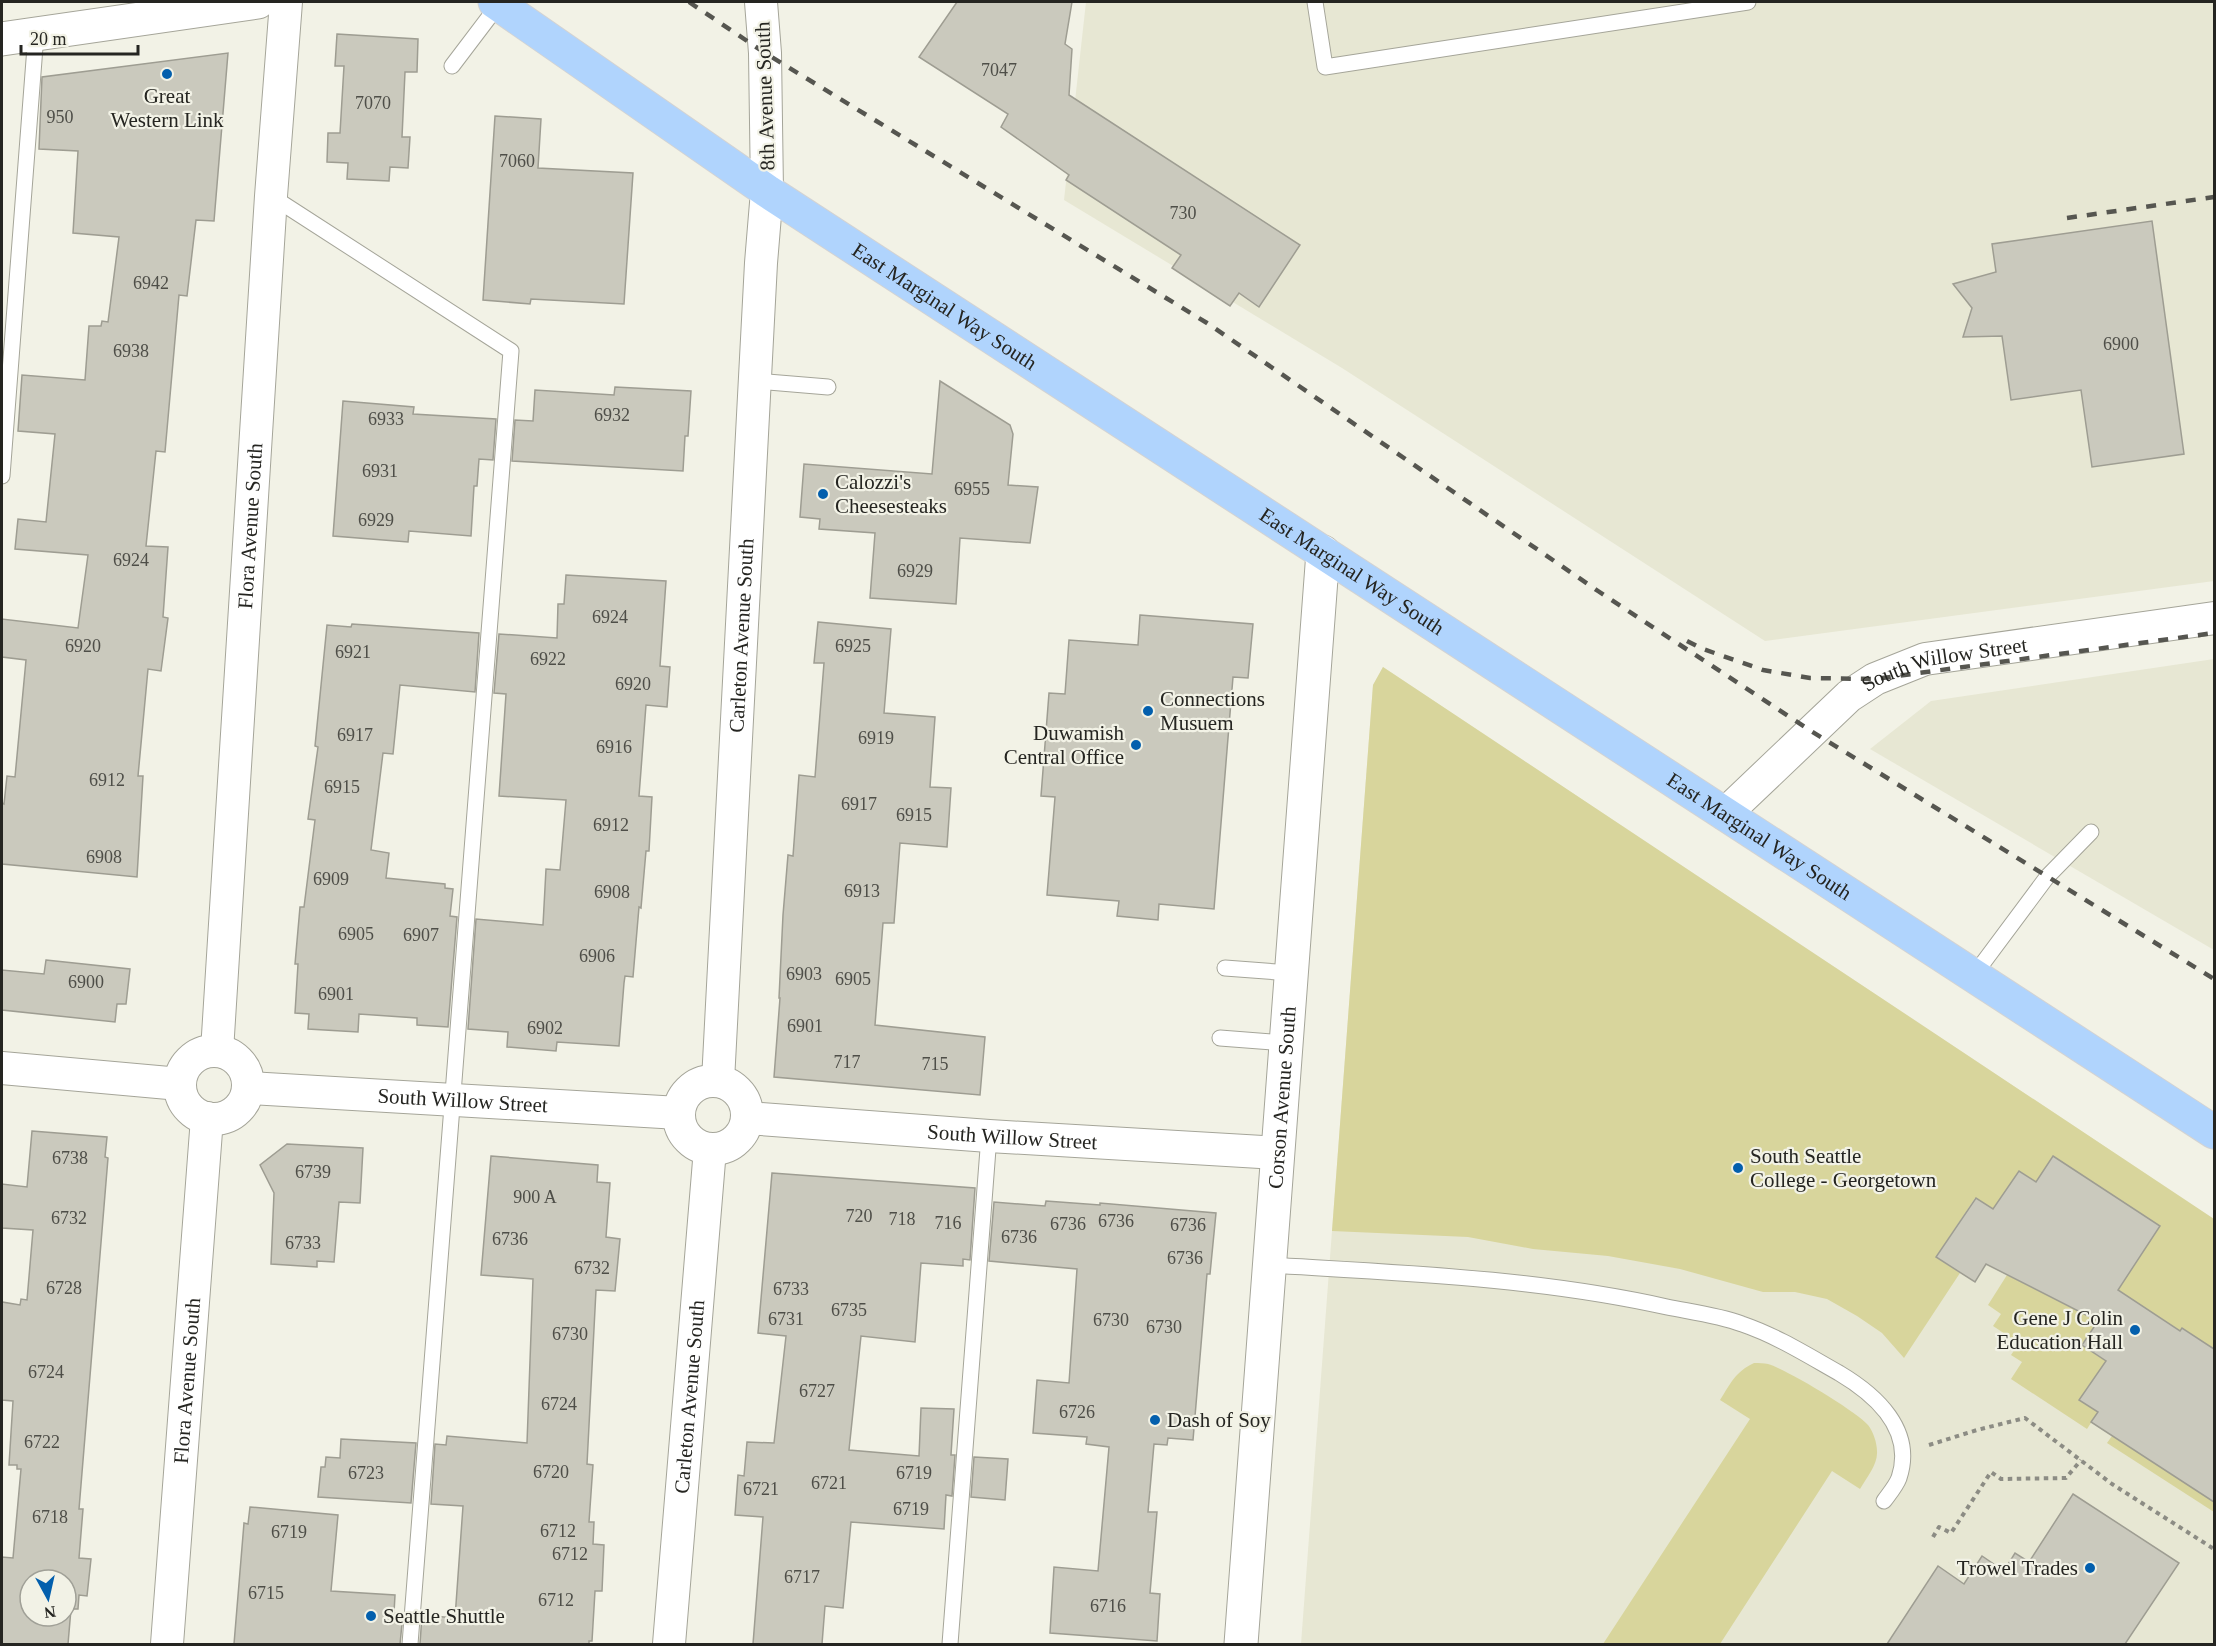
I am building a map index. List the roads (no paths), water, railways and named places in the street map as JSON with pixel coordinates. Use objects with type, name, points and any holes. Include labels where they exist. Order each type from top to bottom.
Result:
[{"type":"main road","name":"East Marginal Way South","points":[[497,3],[767,191],[2214,1132]]},
{"type":"street","points":[[2,39],[258,2]]},
{"type":"street","name":"Flora Avenue South","points":[[217,1051],[271,196],[286,2]]},
{"type":"street","name":"8th Avenue South","points":[[761,2],[765,53],[767,191]]},
{"type":"street","name":"Carleton Avenue South","points":[[718,1081],[767,191]]},
{"type":"street","name":"Corson Avenue South","points":[[1241,1644],[1323,552]]},
{"type":"street","name":"South Willow Street","points":[[1725,814],[1849,696],[1875,679],[1925,658],[2214,618]]},
{"type":"street","points":[[217,1051],[239,1060],[248,1077],[249,1088],[240,1108],[231,1115],[207,1118],[190,1109],[183,1100],[180,1084],[183,1070],[195,1056],[204,1052],[217,1051]]},
{"type":"street","points":[[2,1068],[180,1084]]},
{"type":"street","points":[[709,1080],[718,1081],[731,1085],[739,1092],[745,1101],[747,1118],[743,1132],[735,1142],[725,1148],[710,1149],[696,1144],[683,1132],[679,1113],[683,1097],[690,1089],[709,1080]]},
{"type":"street","name":"South Willow Street","points":[[249,1088],[679,1113]]},
{"type":"street","name":"Flora Avenue South","points":[[167,1644],[207,1118]]},
{"type":"street","name":"South Willow Street","points":[[747,1118],[1278,1154]]},
{"type":"street","name":"Carleton Avenue South","points":[[669,1644],[710,1149]]},
{"type":"lane","points":[[1315,2],[1325,68],[1748,2]]},
{"type":"lane","points":[[452,66],[497,3]]},
{"type":"lane","points":[[2,476],[36,34]]},
{"type":"lane","points":[[271,196],[511,351],[410,1644]]},
{"type":"lane","points":[[755,381],[828,387]]},
{"type":"lane","points":[[1974,975],[2048,877],[2091,832]]},
{"type":"lane","points":[[1225,968],[1291,973]]},
{"type":"lane","points":[[1220,1038],[1286,1043]]},
{"type":"lane","points":[[950,1644],[989,1136]]},
{"type":"lane","points":[[1270,1265],[1522,1283],[1621,1296],[1740,1323],[1782,1340],[1862,1387],[1881,1404],[1897,1429],[1903,1453],[1899,1479],[1884,1501]]},
{"type":"railway","points":[[689,2],[765,53],[1207,323],[1598,591],[1811,731],[2214,979]]},
{"type":"railway","points":[[2067,218],[2214,197]]},
{"type":"railway","points":[[1687,641],[1763,670],[1810,678],[1875,679],[2214,633]]},
{"type":"place","name":"Great Western Link","points":[[167,74]]},
{"type":"place","name":"Calozzi's Cheesesteaks","points":[[823,494]]},
{"type":"place","name":"Connections Musuem","points":[[1148,711]]},
{"type":"place","name":"Duwamish Central Office","points":[[1136,745]]},
{"type":"place","name":"South Seattle College - Georgetown","points":[[1738,1168]]},
{"type":"place","name":"Gene J Colin Education Hall","points":[[2135,1330]]},
{"type":"place","name":"Dash of Soy","points":[[1155,1420]]},
{"type":"place","name":"Trowel Trades","points":[[2090,1568]]},
{"type":"place","name":"Seattle Shuttle","points":[[371,1616]]}]
